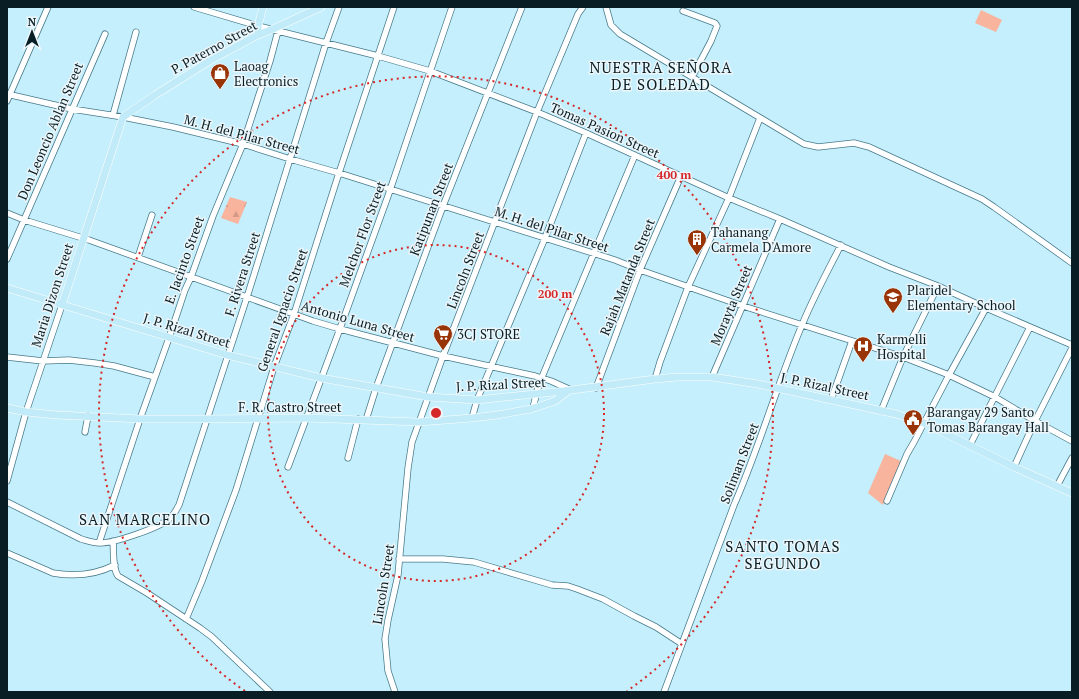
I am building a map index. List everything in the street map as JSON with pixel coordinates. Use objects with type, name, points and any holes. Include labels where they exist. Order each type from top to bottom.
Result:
[{"type":"main road","points":[[258,35],[258,26],[263,7]]},
{"type":"main road","name":"P. Paterno Street","points":[[123,117],[202,65],[258,35],[276,30],[321,7]]},
{"type":"main road","name":"Maria Dizon Street","points":[[62,305],[123,117]]},
{"type":"main road","name":"J. P. Rizal Street","points":[[7,288],[227,355],[321,378],[428,397],[477,400],[570,391],[678,377],[712,377],[777,388],[924,422],[1014,468],[1072,493]]},
{"type":"main road","name":"F. R. Castro Street","points":[[7,408],[26,412],[140,419],[206,420],[306,418],[419,422],[497,415],[533,408],[555,401],[570,391]]},
{"type":"street","points":[[7,101],[8,94],[48,7]]},
{"type":"street","name":"Tomas Pasion Street","points":[[194,7],[258,26],[378,56],[430,71],[538,112],[729,198],[889,267],[938,286],[1072,346]]},
{"type":"street","name":"F. Rivera Street","points":[[99,543],[113,541],[156,527],[169,519],[179,505],[247,297],[326,43],[339,7]]},
{"type":"street","name":"General Ignacio Street","points":[[186,619],[236,490],[274,367],[294,314],[394,7]]},
{"type":"street","name":"Melchor Flor Street","points":[[288,467],[340,329],[390,189],[452,7]]},
{"type":"street","name":"Katipunan Street","points":[[366,420],[376,388],[443,206],[522,7]]},
{"type":"street","name":"Lincoln Street","points":[[394,692],[388,671],[385,639],[398,575],[410,449],[443,356],[538,112],[578,14],[583,7]]},
{"type":"street","points":[[606,7],[611,25],[620,34],[804,144],[818,147],[854,143],[869,147],[982,199],[1072,263]]},
{"type":"street","points":[[683,11],[715,23],[717,26],[711,41],[692,77]]},
{"type":"street","name":"E. Jacinto Street","points":[[99,543],[185,290],[213,216],[243,144],[270,61],[276,30]]},
{"type":"street","points":[[113,115],[136,32]]},
{"type":"street","name":"Don Leoncio Ablan Street","points":[[7,259],[104,34]]},
{"type":"street","name":"M. H. del Pilar Street","points":[[8,94],[72,109],[113,115],[173,127],[243,144],[615,260],[743,306],[903,357],[949,375],[995,397],[1072,441]]},
{"type":"street","points":[[655,379],[688,286],[729,198],[760,118]]},
{"type":"street","points":[[472,418],[477,400],[545,238],[586,133]]},
{"type":"street","points":[[533,408],[542,378],[635,155]]},
{"type":"street","name":"Rajah Matanda Street","points":[[596,388],[640,270],[681,176]]},
{"type":"street","name":"Antonio Luna Street","points":[[7,213],[24,220],[84,238],[294,314],[340,329],[443,356],[542,378],[570,391]]},
{"type":"street","points":[[138,257],[152,215]]},
{"type":"street","name":"Morayta Street","points":[[712,377],[780,219]]},
{"type":"street","name":"Soliman Street","points":[[664,692],[734,505],[743,485],[777,388],[802,324],[817,290],[841,245]]},
{"type":"street","points":[[881,411],[903,357],[938,286]]},
{"type":"street","name":"Maria Dizon Street","points":[[7,481],[26,412],[62,305]]},
{"type":"street","points":[[887,502],[907,454],[986,308]]},
{"type":"street","points":[[970,445],[1030,327]]},
{"type":"street","points":[[830,400],[852,341]]},
{"type":"street","points":[[1014,468],[1035,421],[1072,346]]},
{"type":"street","points":[[7,357],[43,361],[69,360],[95,363],[114,366],[156,377]]},
{"type":"street","points":[[85,432],[88,416]]},
{"type":"street","points":[[348,458],[358,419]]},
{"type":"street","points":[[1057,486],[1072,458]]},
{"type":"street","points":[[7,502],[82,539],[99,543]]},
{"type":"street","points":[[113,541],[116,573],[122,579],[147,593],[212,637],[270,692]]},
{"type":"street","points":[[7,553],[53,573],[62,574],[74,575],[92,573],[115,565]]},
{"type":"street","points":[[399,559],[443,559],[474,562],[540,582],[572,587],[590,593],[656,627],[682,644]]},
{"type":"green space","points":[[981,10],[1002,20],[996,32],[975,23]]},
{"type":"green space","points":[[230,197],[247,202],[238,224],[221,218]]},
{"type":"green space","points":[[885,454],[901,461],[883,505],[868,493]]},
{"type":"place","name":"Laoag Electronics","points":[[220,90]]},
{"type":"place","name":"Tahanang Carmela D'Amore","points":[[697,256]]},
{"type":"place","name":"Plaridel Elementary School","points":[[893,314]]},
{"type":"place","name":"3CJ STORE","points":[[443,351]]},
{"type":"place","name":"Karmelli Hospital","points":[[863,363]]},
{"type":"place","name":"Barangay 29 Santo Tomas Barangay Hall","points":[[913,436]]},
{"type":"district","name":"NUESTRA SEÑORA DE SOLEDAD","points":[[661,76]]},
{"type":"district","name":"SAN MARCELINO","points":[[145,519]]},
{"type":"district","name":"SANTO TOMAS SEGUNDO","points":[[783,554]]}]
